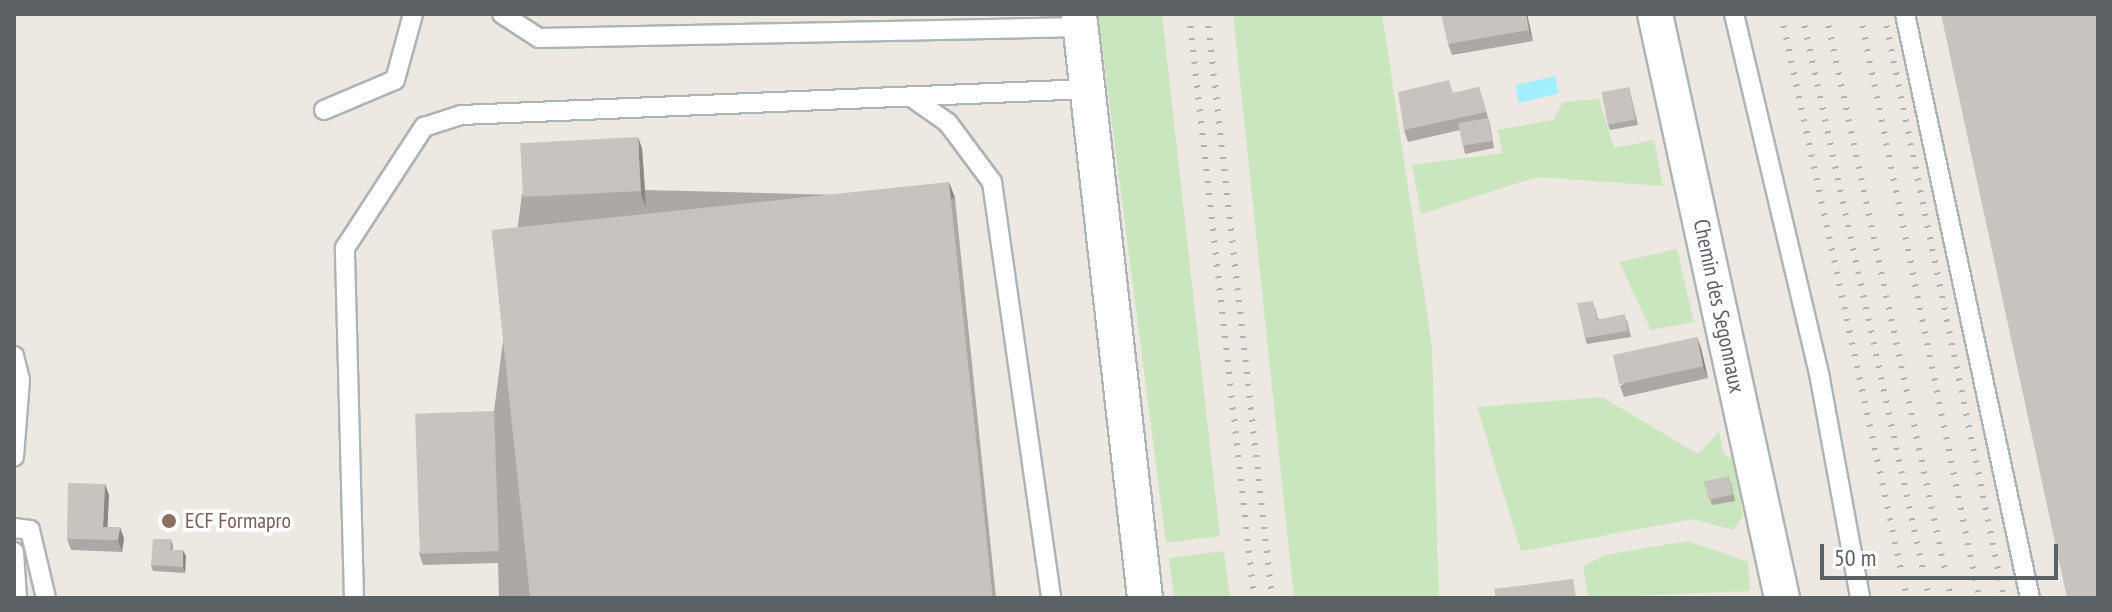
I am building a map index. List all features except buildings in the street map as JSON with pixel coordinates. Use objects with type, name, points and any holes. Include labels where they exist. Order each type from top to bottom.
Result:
[{"type":"street","name":"Chemin des Segonnaux","points":[[1655,14],[1782,598]]},
{"type":"street","points":[[1079,20],[1145,598]]},
{"type":"lane","points":[[324,110],[395,80],[413,14]]},
{"type":"lane","points":[[502,14],[539,38],[898,23],[1079,20]]},
{"type":"lane","points":[[1734,14],[1820,379],[1860,598]]},
{"type":"lane","points":[[1905,14],[2030,598]]},
{"type":"lane","points":[[354,598],[345,248],[424,127],[461,115],[914,99],[1088,89]]},
{"type":"lane","points":[[914,99],[965,141],[992,182],[1036,465],[1051,598]]},
{"type":"lane","points":[[14,356],[20,380],[14,457]]},
{"type":"lane","points":[[14,528],[30,530],[46,598]]},
{"type":"lane","points":[[14,552],[17,598]]},
{"type":"green space","points":[[1098,14],[1162,14],[1220,536],[1166,543]]},
{"type":"green space","points":[[1233,14],[1382,14],[1432,346],[1439,598],[1294,598]]},
{"type":"green space","points":[[1599,99],[1614,148],[1654,140],[1663,186],[1537,177],[1421,214],[1412,165],[1502,153],[1498,130],[1553,120],[1563,102]]},
{"type":"green space","points":[[1677,249],[1694,322],[1651,330],[1619,262]]},
{"type":"green space","points":[[1602,397],[1698,454],[1719,432],[1724,454],[1734,460],[1743,516],[1733,530],[1693,519],[1521,551],[1477,407]]},
{"type":"green space","points":[[1688,541],[1748,562],[1750,591],[1588,598],[1583,566],[1605,555]]},
{"type":"green space","points":[[1224,551],[1230,598],[1174,598],[1169,558]]},
{"type":"water","points":[[1555,76],[1559,94],[1519,103],[1515,85]]},
{"type":"railway","points":[[1189,14],[1254,598]]},
{"type":"railway","points":[[1207,14],[1272,598]]},
{"type":"railway","points":[[1781,14],[1907,598]]},
{"type":"railway","points":[[1802,14],[1929,598]]},
{"type":"railway","points":[[1826,14],[1951,598]]},
{"type":"railway","points":[[1860,14],[1979,598]]},
{"type":"railway","points":[[1884,14],[2004,598]]},
{"type":"place","name":"ECF Formapro","points":[[169,521]]}]
